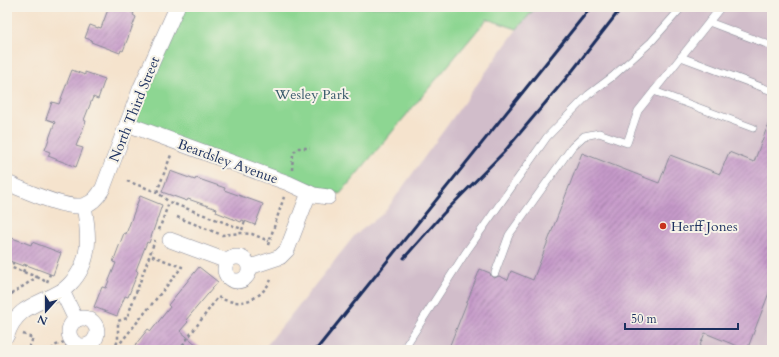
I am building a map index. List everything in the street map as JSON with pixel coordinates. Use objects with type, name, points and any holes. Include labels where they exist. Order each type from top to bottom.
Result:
[{"type":"street","name":"North Third Street","points":[[84,206],[96,197],[103,188],[141,87],[177,7]]},
{"type":"street","name":"Beardsley Avenue","points":[[127,124],[288,183],[309,193],[328,197]]},
{"type":"street","points":[[7,183],[62,204],[84,206],[88,229],[88,248],[82,268],[75,279],[23,310],[15,318],[7,335]]},
{"type":"street","points":[[250,266],[280,257],[285,251],[309,193]]},
{"type":"street","points":[[170,240],[227,261]]},
{"type":"street","points":[[234,256],[246,259],[250,266],[250,270],[246,278],[238,281],[230,279],[225,273],[224,269],[227,261],[234,256]]},
{"type":"street","points":[[58,288],[76,320]]},
{"type":"lane","points":[[403,350],[466,252],[547,137],[588,95],[612,77],[651,42],[682,7]]},
{"type":"lane","points":[[495,273],[509,235],[572,146],[584,136],[600,133],[627,143],[638,111],[721,7]]},
{"type":"lane","points":[[709,22],[772,46]]},
{"type":"lane","points":[[681,57],[772,91]]},
{"type":"lane","points":[[654,91],[753,128]]},
{"type":"path","points":[[291,175],[293,154],[297,148],[310,148]]},
{"type":"path","points":[[157,192],[173,151]]},
{"type":"path","points":[[128,181],[157,192],[169,202],[242,229]]},
{"type":"path","points":[[285,192],[268,245],[285,251]]},
{"type":"path","points":[[114,350],[118,340],[118,321],[126,318],[169,202]]},
{"type":"path","points":[[7,221],[11,204]]},
{"type":"path","points":[[177,217],[222,235],[241,233],[252,234],[269,241]]},
{"type":"path","points":[[241,233],[245,221]]},
{"type":"path","points":[[114,350],[182,267],[150,255]]},
{"type":"path","points":[[7,260],[9,265],[58,288]]},
{"type":"path","points":[[9,265],[14,263]]},
{"type":"path","points":[[24,272],[26,265]]},
{"type":"path","points":[[47,282],[50,274]]},
{"type":"path","points":[[7,297],[37,278]]},
{"type":"path","points":[[180,350],[218,297],[231,303],[250,300],[260,295],[266,289],[270,280]]},
{"type":"path","points":[[52,350],[54,346],[64,342],[70,350]]},
{"type":"shaded area","points":[[536,7],[772,7],[772,350],[263,350],[355,235],[384,213],[517,29]]},
{"type":"green space","name":"Wesley Park","points":[[176,7],[536,7],[517,29],[487,19],[340,194],[128,124]]},
{"type":"building","points":[[109,7],[117,7],[134,13],[133,15],[136,17],[123,51],[121,50],[120,53],[91,42],[92,40],[85,38],[90,25],[101,28]]},
{"type":"building","points":[[72,70],[85,75],[85,72],[105,79],[98,99],[93,97],[84,120],[86,121],[76,146],[83,148],[76,167],[48,156],[50,152],[45,150],[55,122],[46,119],[52,102],[59,104]]},
{"type":"building","name":"Herff Jones","points":[[771,117],[772,285],[747,350],[705,333],[698,350],[448,350],[480,269],[490,273],[494,278],[499,276],[508,280],[511,271],[533,280],[582,153],[659,183],[670,155],[720,174],[729,152],[754,162]]},
{"type":"building","points":[[170,171],[195,180],[196,178],[225,188],[224,190],[263,204],[255,225],[242,220],[241,222],[216,212],[217,209],[188,199],[187,201],[162,192]]},
{"type":"building","points":[[140,196],[162,205],[149,243],[147,242],[136,270],[138,272],[128,297],[125,296],[117,316],[94,307],[102,287],[106,288],[116,263],[113,262],[124,233],[126,234]]},
{"type":"building","points":[[7,236],[31,245],[32,242],[61,253],[53,275],[24,264],[23,266],[7,260]]},
{"type":"building","points":[[199,267],[218,282],[186,320],[188,322],[180,331],[203,350],[131,350],[148,329],[151,331],[170,307],[168,305]]},
{"type":"railway","points":[[316,350],[591,7]]},
{"type":"railway","points":[[404,258],[443,214],[504,152],[573,70],[622,7]]},
{"type":"place","name":"Herff Jones","points":[[663,226]]}]
